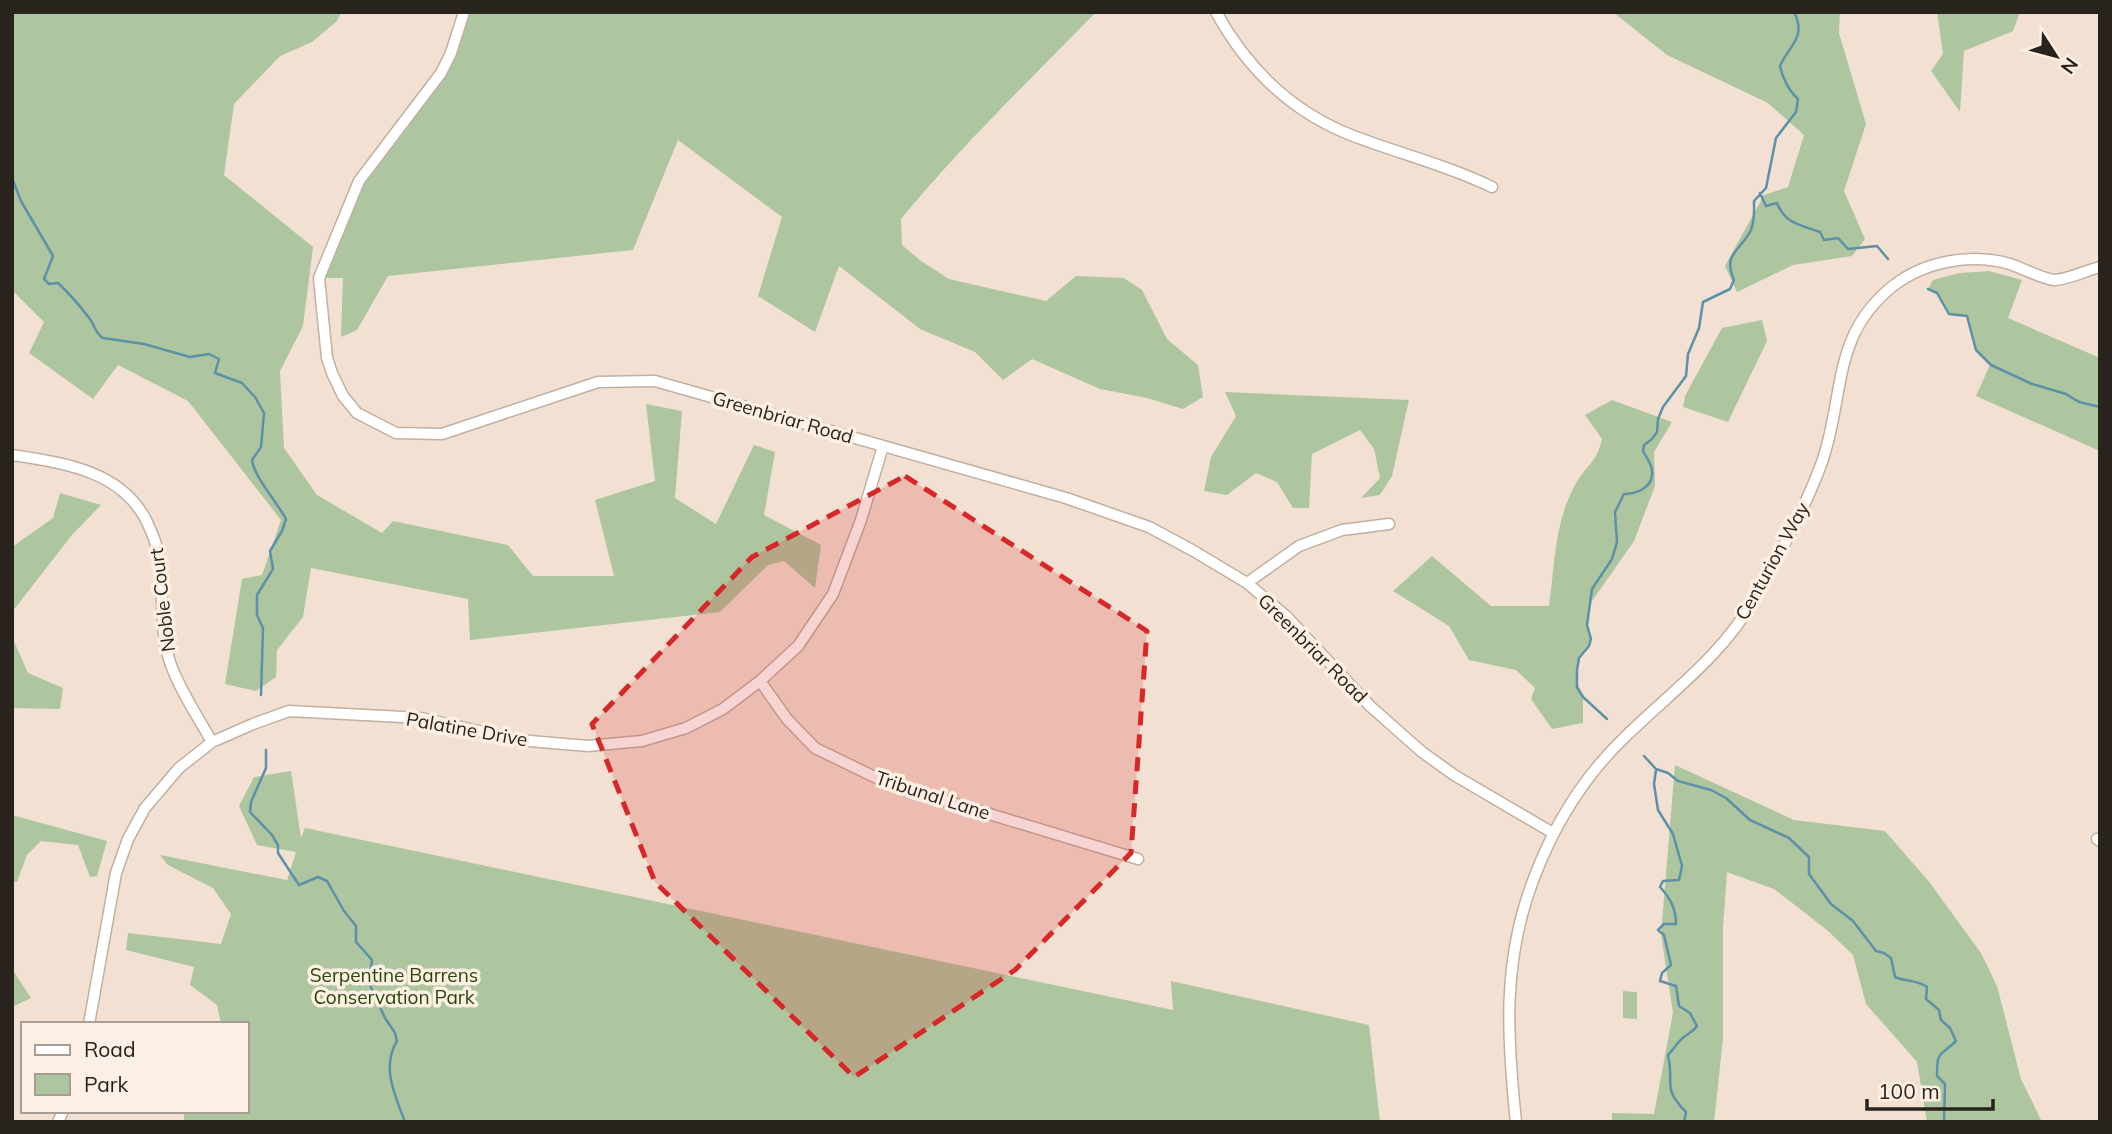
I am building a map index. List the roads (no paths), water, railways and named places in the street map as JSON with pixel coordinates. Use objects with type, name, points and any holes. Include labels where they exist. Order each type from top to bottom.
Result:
[{"type":"street","name":"Greenbriar Road","points":[[464,12],[451,53],[441,72],[359,181],[319,278],[327,358],[343,396],[357,413],[396,433],[442,434],[598,382],[655,381],[1066,498],[1149,527],[1247,583],[1286,616],[1370,706],[1422,752],[1454,775],[1553,833]]},
{"type":"street","points":[[1216,12],[1249,64],[1306,113],[1354,137],[1471,176],[1492,187]]},
{"type":"street","name":"Centurion Way","points":[[1516,1122],[1508,1038],[1511,964],[1525,901],[1553,833],[1589,777],[1607,755],[1710,659],[1729,637],[1753,601],[1816,477],[1830,433],[1848,345],[1872,305],[1894,285],[1909,276],[1946,262],[1979,258],[2054,280],[2100,267]]},
{"type":"street","name":"Palatine Drive","points":[[89,1022],[116,873],[128,839],[145,808],[179,768],[212,742],[289,711],[421,718],[519,740],[588,746],[642,741],[686,728],[723,709],[792,654],[833,594],[861,520],[883,446]]},
{"type":"street","name":"Noble Court","points":[[12,455],[62,463],[92,472],[118,487],[142,513],[154,537],[160,559],[160,609],[170,662],[212,742]]},
{"type":"street","points":[[1247,583],[1299,546],[1342,530],[1389,524]]},
{"type":"street","name":"Tribunal Lane","points":[[760,681],[787,719],[815,748],[887,783],[1138,859]]},
{"type":"waterway","points":[[1607,719],[1583,697],[1577,687],[1579,658],[1591,639],[1587,625],[1592,589],[1612,559],[1617,542],[1615,512],[1624,494],[1639,491],[1652,477],[1652,468],[1643,451],[1644,445],[1657,432],[1663,407],[1686,376],[1688,354],[1699,328],[1703,302],[1730,289],[1734,280],[1731,258],[1751,230],[1754,201],[1766,188],[1776,138],[1796,112],[1798,99],[1786,84],[1780,66],[1798,35],[1798,21],[1794,12]]},
{"type":"waterway","points":[[12,178],[21,201],[53,256],[44,279],[49,284],[58,283],[67,291],[100,336],[144,344],[190,357],[209,354],[219,359],[215,373],[242,383],[255,397],[264,413],[261,447],[252,460],[261,482],[286,519],[270,551],[273,569],[257,595],[257,615],[263,628],[261,695]]},
{"type":"waterway","points":[[1760,193],[1766,206],[1777,203],[1789,220],[1820,232],[1824,240],[1838,238],[1848,249],[1877,246],[1888,259]]},
{"type":"waterway","points":[[1928,289],[1937,293],[1949,314],[1967,316],[1976,350],[1991,365],[2032,384],[2100,407]]},
{"type":"waterway","points":[[266,750],[266,768],[251,802],[250,812],[272,835],[278,845],[278,853],[299,885],[318,877],[327,881],[356,926],[356,942],[372,960],[369,983],[395,1033],[397,1041],[390,1061],[391,1081],[405,1122]]},
{"type":"waterway","points":[[1644,756],[1656,769],[1668,773],[1678,781],[1711,790],[1726,798],[1750,820],[1789,838],[1809,857],[1809,874],[1831,904],[1853,921],[1876,951],[1891,958],[1895,977],[1927,987],[1926,999],[1939,1010],[1941,1020],[1950,1028],[1956,1041],[1940,1054],[1938,1061],[1937,1076],[1945,1084],[1944,1122]]},
{"type":"waterway","points":[[1656,770],[1654,784],[1658,810],[1673,834],[1682,866],[1679,880],[1663,881],[1660,887],[1672,904],[1676,924],[1664,924],[1658,930],[1664,935],[1671,965],[1662,973],[1660,981],[1676,986],[1679,1006],[1690,1013],[1697,1026],[1668,1055],[1671,1091],[1686,1112],[1684,1122]]},
{"type":"park label","name":"Serpentine Barrens Conservation Park","points":[[394,986]]}]
